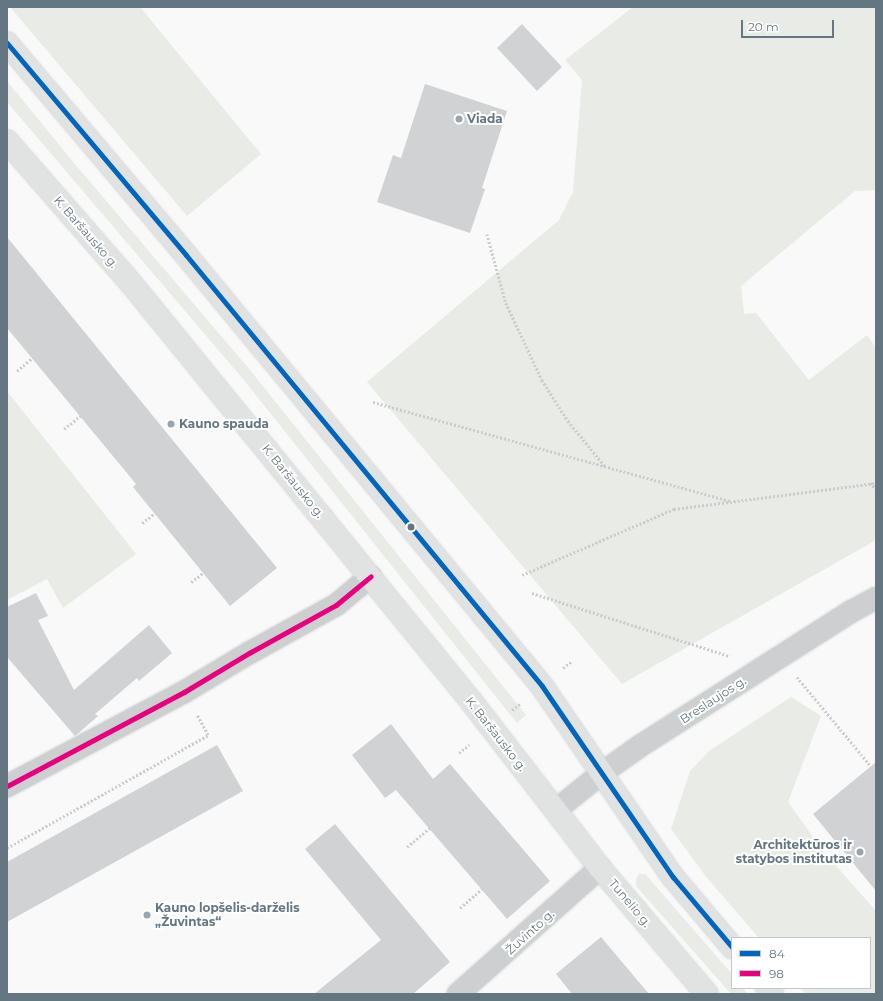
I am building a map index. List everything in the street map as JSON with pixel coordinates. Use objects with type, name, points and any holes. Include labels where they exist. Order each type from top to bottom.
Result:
[{"type":"main road","points":[[7,43],[186,255],[542,686],[673,877],[731,946]]},
{"type":"main road","name":"K. Baršausko g.","points":[[7,141],[135,288],[371,576],[556,810]]},
{"type":"main road","name":"Tunelio g.","points":[[556,810],[600,868],[708,994]]},
{"type":"street","points":[[7,786],[184,692],[249,653],[336,605],[371,576]]},
{"type":"street","name":"Breslaujos g.","points":[[556,810],[602,773],[640,746],[852,611],[876,598]]},
{"type":"street","name":"Žuvinto g.","points":[[458,994],[600,868]]},
{"type":"path","points":[[487,234],[506,303],[542,380],[568,421],[606,466]]},
{"type":"path","points":[[17,371],[32,358]]},
{"type":"path","points":[[373,402],[731,501]]},
{"type":"path","points":[[64,429],[80,416]]},
{"type":"path","points":[[870,483],[876,489]]},
{"type":"path","points":[[522,575],[674,509],[876,483]]},
{"type":"path","points":[[142,523],[155,513]]},
{"type":"path","points":[[191,582],[203,573]]},
{"type":"path","points":[[532,593],[772,662],[871,766]]},
{"type":"path","points":[[459,753],[572,661]]},
{"type":"path","points":[[7,848],[208,735],[184,692]]},
{"type":"path","points":[[407,848],[430,828]]},
{"type":"path","points":[[460,908],[482,889]]},
{"type":"shaded area","points":[[10,7],[140,7],[261,154],[187,216]]},
{"type":"shaded area","points":[[633,7],[876,7],[876,190],[855,191],[741,286],[744,314],[756,313],[809,380],[867,335],[876,348],[876,540],[622,684],[367,382],[559,220],[573,192],[582,80],[565,60]]},
{"type":"shaded area","points":[[7,81],[74,163],[250,370],[526,715],[517,723],[243,379],[7,102]]},
{"type":"shaded area","points":[[7,391],[136,554],[63,608],[47,579],[7,600]]},
{"type":"shaded area","points":[[791,697],[821,716],[788,802],[823,851],[876,911],[876,994],[806,994],[802,989],[871,989],[871,937],[758,937],[707,878],[671,829],[690,771],[709,751]]},
{"type":"shaded area","points":[[639,873],[646,875],[731,973],[731,989],[744,989],[748,994],[731,994],[636,886],[636,879]]},
{"type":"building","points":[[522,24],[562,67],[537,91],[497,48]]},
{"type":"building","points":[[425,84],[507,111],[482,188],[485,189],[470,233],[377,202],[393,155],[401,158]]},
{"type":"building","points":[[7,237],[277,568],[230,606],[133,487],[136,484],[7,328]]},
{"type":"building","points":[[36,593],[48,616],[38,620],[74,690],[149,625],[172,653],[139,681],[137,678],[95,714],[98,716],[75,736],[7,657],[7,607]]},
{"type":"building","points":[[391,724],[433,779],[450,764],[550,881],[507,919],[396,790],[385,798],[352,755]]},
{"type":"building","points":[[217,745],[243,791],[7,922],[7,862]]},
{"type":"building","name":"Architektūros ir statybos institutas","points":[[876,762],[876,891],[813,814]]},
{"type":"building","points":[[335,824],[450,962],[413,994],[314,994],[381,940],[305,849]]},
{"type":"building","points":[[601,937],[649,994],[572,994],[556,974]]},
{"type":"transit line","name":"84","points":[[7,43],[186,255],[542,686],[673,877],[731,946]]},
{"type":"transit line","name":"98","points":[[7,786],[184,692],[249,653],[336,605],[371,576]]},
{"type":"place","name":"Viada","points":[[459,119]]},
{"type":"place","name":"Kauno spauda","points":[[171,424]]},
{"type":"place","name":"Architektūros ir statybos institutas","points":[[860,852]]},
{"type":"place","name":"Kauno lopšelis-darželis „Žuvintas“","points":[[147,915]]}]
